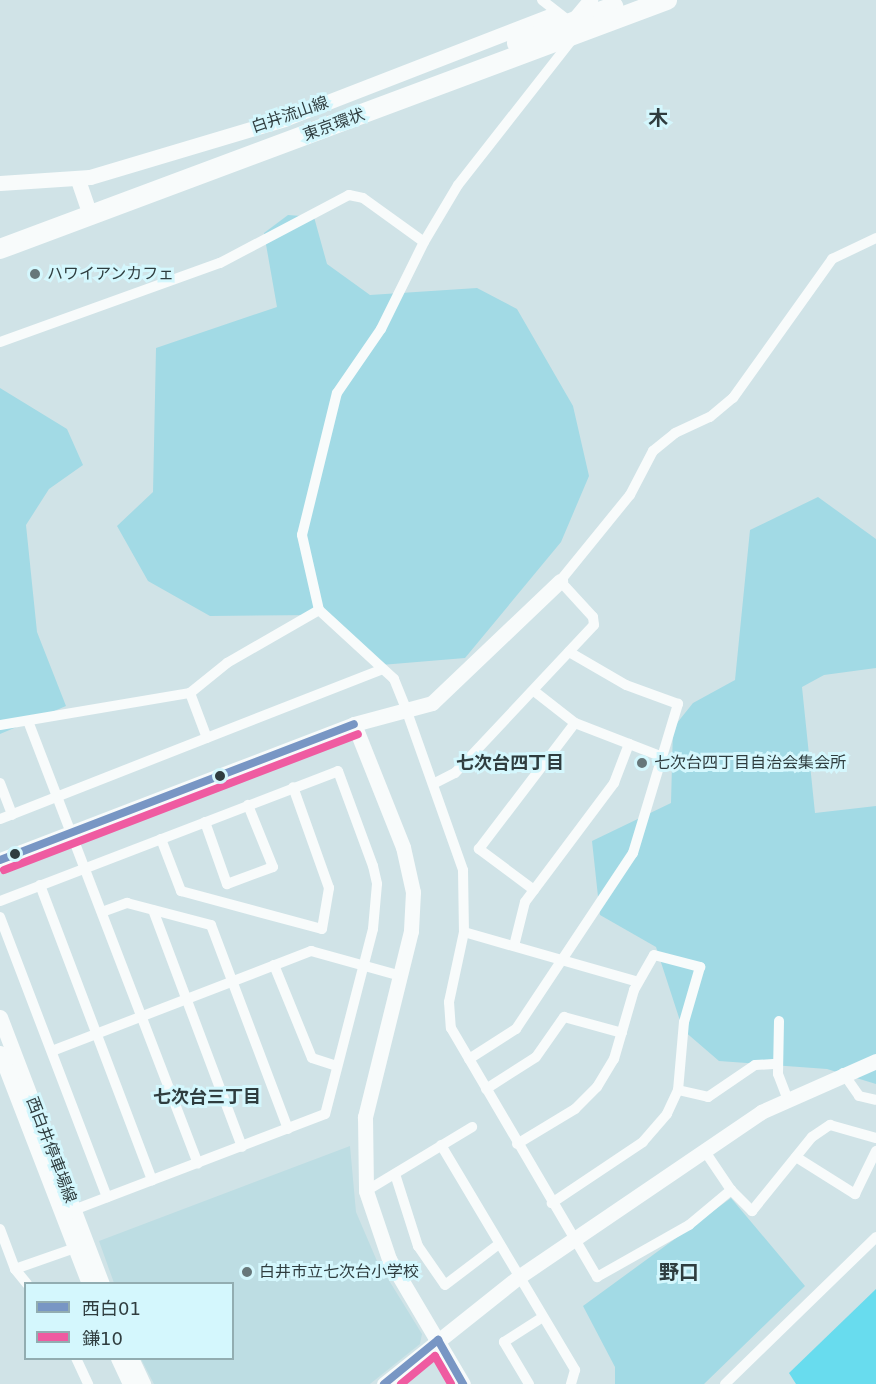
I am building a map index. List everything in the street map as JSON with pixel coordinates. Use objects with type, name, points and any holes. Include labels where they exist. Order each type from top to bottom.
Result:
[{"type":"highway","name":"東京環状","points":[[573,29],[631,0]]},
{"type":"highway","name":"東京環状","points":[[0,237],[88,210],[573,29],[667,0]]},
{"type":"highway","name":"東京環状","points":[[0,249],[88,210]]},
{"type":"street","points":[[542,0],[573,29]]},
{"type":"street","points":[[590,0],[573,29],[458,185],[424,242],[381,330],[337,393],[302,535],[319,610],[394,679],[435,783],[463,870],[464,932],[447,1016],[517,1144],[597,1277],[689,1225],[731,1190]]},
{"type":"street","name":"白井流山線","points":[[0,183],[78,180],[284,119],[550,16],[573,29]]},
{"type":"street","points":[[78,180],[88,210]]},
{"type":"street","points":[[0,342],[210,267],[349,195],[363,198],[424,242]]},
{"type":"street","points":[[0,860],[354,724],[432,703],[561,581],[630,495],[653,451],[675,433],[710,417],[733,398],[832,259],[876,238]]},
{"type":"street","points":[[435,783],[455,773],[594,625],[593,617],[561,581]]},
{"type":"street","points":[[0,725],[190,693],[227,663],[319,610]]},
{"type":"street","points":[[469,1059],[516,1029],[559,959],[633,853],[660,756],[678,704],[626,685],[569,652]]},
{"type":"street","points":[[0,819],[383,669]]},
{"type":"street","points":[[534,691],[575,723],[660,756]]},
{"type":"street","points":[[190,693],[207,738]]},
{"type":"street","points":[[28,721],[198,1164]]},
{"type":"street","points":[[534,890],[479,849],[575,723]]},
{"type":"street","points":[[354,724],[409,869],[413,892],[411,931],[365,1118],[366,1191],[389,1259],[463,1384]]},
{"type":"street","points":[[514,946],[525,902],[614,783],[629,744]]},
{"type":"street","points":[[0,901],[338,771],[377,884],[377,908],[325,1114],[74,1210]]},
{"type":"street","points":[[0,783],[12,814]]},
{"type":"street","points":[[161,838],[181,891],[322,929],[329,888],[293,788]]},
{"type":"street","points":[[205,822],[227,884],[273,867],[248,805]]},
{"type":"street","points":[[40,885],[152,1180]]},
{"type":"street","points":[[102,912],[127,903],[211,925],[288,1130]]},
{"type":"street","points":[[153,910],[242,1146]]},
{"type":"street","points":[[0,917],[107,1197]]},
{"type":"street","points":[[464,932],[638,982]]},
{"type":"street","points":[[52,1051],[311,951],[401,976]]},
{"type":"street","points":[[517,1144],[586,1100],[607,1073],[638,982],[654,955],[700,967],[684,1022],[678,1090],[668,1114],[643,1142],[552,1203]]},
{"type":"street","points":[[274,965],[312,1058],[337,1066]]},
{"type":"street","name":"西白井停車場線","points":[[0,1017],[101,1282]]},
{"type":"street","points":[[486,1089],[536,1057],[564,1017],[622,1033]]},
{"type":"street","points":[[778,1021],[777,1064],[787,1098]]},
{"type":"street","name":"西白井停車場線","points":[[0,1053],[88,1282]]},
{"type":"street","points":[[384,1384],[520,1276],[704,1150],[787,1098],[876,1061]]},
{"type":"street","points":[[678,1090],[708,1097],[754,1065],[777,1064]]},
{"type":"street","points":[[843,1073],[859,1096],[876,1100]]},
{"type":"street","points":[[704,1150],[731,1190],[752,1211],[812,1137],[830,1125],[876,1138]]},
{"type":"street","points":[[366,1191],[471,1127]]},
{"type":"street","points":[[441,1145],[575,1370],[571,1384]]},
{"type":"street","points":[[796,1157],[855,1194],[876,1150]]},
{"type":"street","points":[[395,1174],[418,1246],[445,1285],[499,1244]]},
{"type":"street","points":[[0,1229],[15,1269],[25,1282]]},
{"type":"street","points":[[725,1384],[876,1237]]},
{"type":"street","points":[[15,1269],[75,1248]]},
{"type":"street","points":[[529,1384],[504,1342],[543,1317]]},
{"type":"street","points":[[76,1360],[88,1384]]},
{"type":"street","points":[[118,1360],[130,1384]]},
{"type":"street","points":[[131,1360],[143,1384]]},
{"type":"shaded area","points":[[288,215],[314,217],[327,264],[370,295],[477,288],[517,309],[573,406],[589,476],[561,542],[465,658],[381,665],[324,615],[210,616],[148,581],[117,526],[153,492],[156,348],[277,307],[264,233]]},
{"type":"shaded area","points":[[0,388],[67,429],[83,465],[49,489],[26,525],[37,632],[66,706],[0,734]]},
{"type":"shaded area","points":[[818,497],[876,539],[876,668],[824,675],[802,687],[815,813],[876,806],[876,1084],[827,1069],[719,1061],[683,1030],[656,947],[600,915],[592,841],[671,803],[673,728],[693,703],[735,680],[750,530]]},
{"type":"shaded area","name":"白井市立七次台小学校","points":[[350,1146],[356,1212],[377,1261],[422,1334],[420,1344],[370,1384],[154,1384],[142,1360],[234,1360],[234,1282],[114,1282],[99,1241]]},
{"type":"shaded area","points":[[731,1198],[805,1286],[704,1384],[615,1384],[615,1367],[583,1306]]},
{"type":"water","points":[[876,1289],[876,1384],[796,1384],[789,1373]]},
{"type":"transit line","name":"西白01","points":[[0,860],[354,724]]},
{"type":"transit line","name":"鎌10","points":[[4,870],[358,734]]},
{"type":"transit line","name":"西白01","points":[[384,1384],[438,1340],[463,1384]]},
{"type":"transit line","name":"鎌10","points":[[401,1384],[435,1356],[451,1384]]},
{"type":"place","name":"ハワイアンカフェ","points":[[35,274]]},
{"type":"place","name":"七次台四丁目自治会集会所","points":[[642,763]]},
{"type":"place","name":"白井市立七次台小学校","points":[[247,1272]]},
{"type":"district","name":"木","points":[[658,118]]},
{"type":"district","name":"七次台四丁目","points":[[510,763]]},
{"type":"district","name":"七次台三丁目","points":[[207,1097]]},
{"type":"district","name":"野口","points":[[679,1272]]}]
